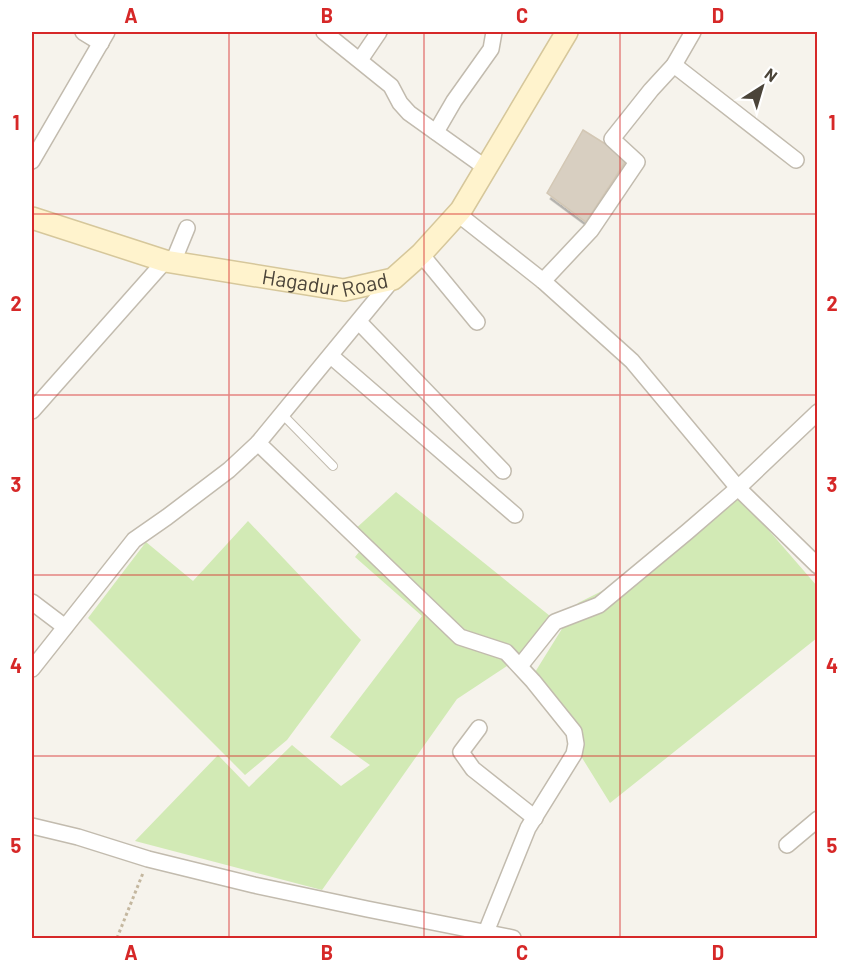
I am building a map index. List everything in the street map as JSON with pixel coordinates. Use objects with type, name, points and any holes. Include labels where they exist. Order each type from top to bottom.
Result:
[{"type":"street","points":[[32,161],[104,37],[83,32]]},
{"type":"street","points":[[324,32],[391,86],[400,103],[409,113],[486,168]]},
{"type":"street","points":[[360,60],[379,32]]},
{"type":"street","points":[[436,132],[491,49],[494,32]]},
{"type":"street","name":"Hagadur Road","points":[[32,218],[169,262],[344,290],[393,279],[421,254],[458,214],[567,32]]},
{"type":"street","points":[[543,280],[591,230],[637,162],[612,139],[674,65],[693,32]]},
{"type":"street","points":[[674,65],[796,160]]},
{"type":"street","points":[[458,214],[543,280],[632,361],[738,488],[818,566]]},
{"type":"street","points":[[32,411],[169,262],[187,228]]},
{"type":"street","points":[[421,254],[477,322]]},
{"type":"street","points":[[32,669],[134,540],[229,470],[258,443],[393,279]]},
{"type":"street","points":[[358,322],[503,471]]},
{"type":"street","points":[[330,356],[515,515]]},
{"type":"street","points":[[520,666],[555,622],[599,605],[738,488],[818,412]]},
{"type":"street","points":[[258,443],[460,637],[506,652],[574,732],[576,744],[574,754],[528,828],[486,932]]},
{"type":"street","points":[[32,602],[65,627]]},
{"type":"street","points":[[479,728],[461,752],[473,769],[535,818]]},
{"type":"street","points":[[787,845],[818,819]]},
{"type":"street","points":[[32,826],[78,837],[148,859],[255,885],[513,939]]},
{"type":"lane","points":[[282,414],[333,466]]},
{"type":"path","points":[[117,939],[148,859]]},
{"type":"green space","points":[[396,492],[550,616],[513,662],[457,699],[322,890],[135,841],[218,755],[249,787],[292,745],[341,786],[370,765],[330,737],[422,616],[355,557],[367,542],[353,531]]},
{"type":"green space","points":[[740,497],[817,586],[817,638],[610,803],[532,677],[578,603],[654,565]]},
{"type":"green space","points":[[248,521],[361,640],[287,740],[245,775],[88,618],[146,542],[193,581]]},
{"type":"building","points":[[583,130],[628,158],[586,222],[547,193]]}]
